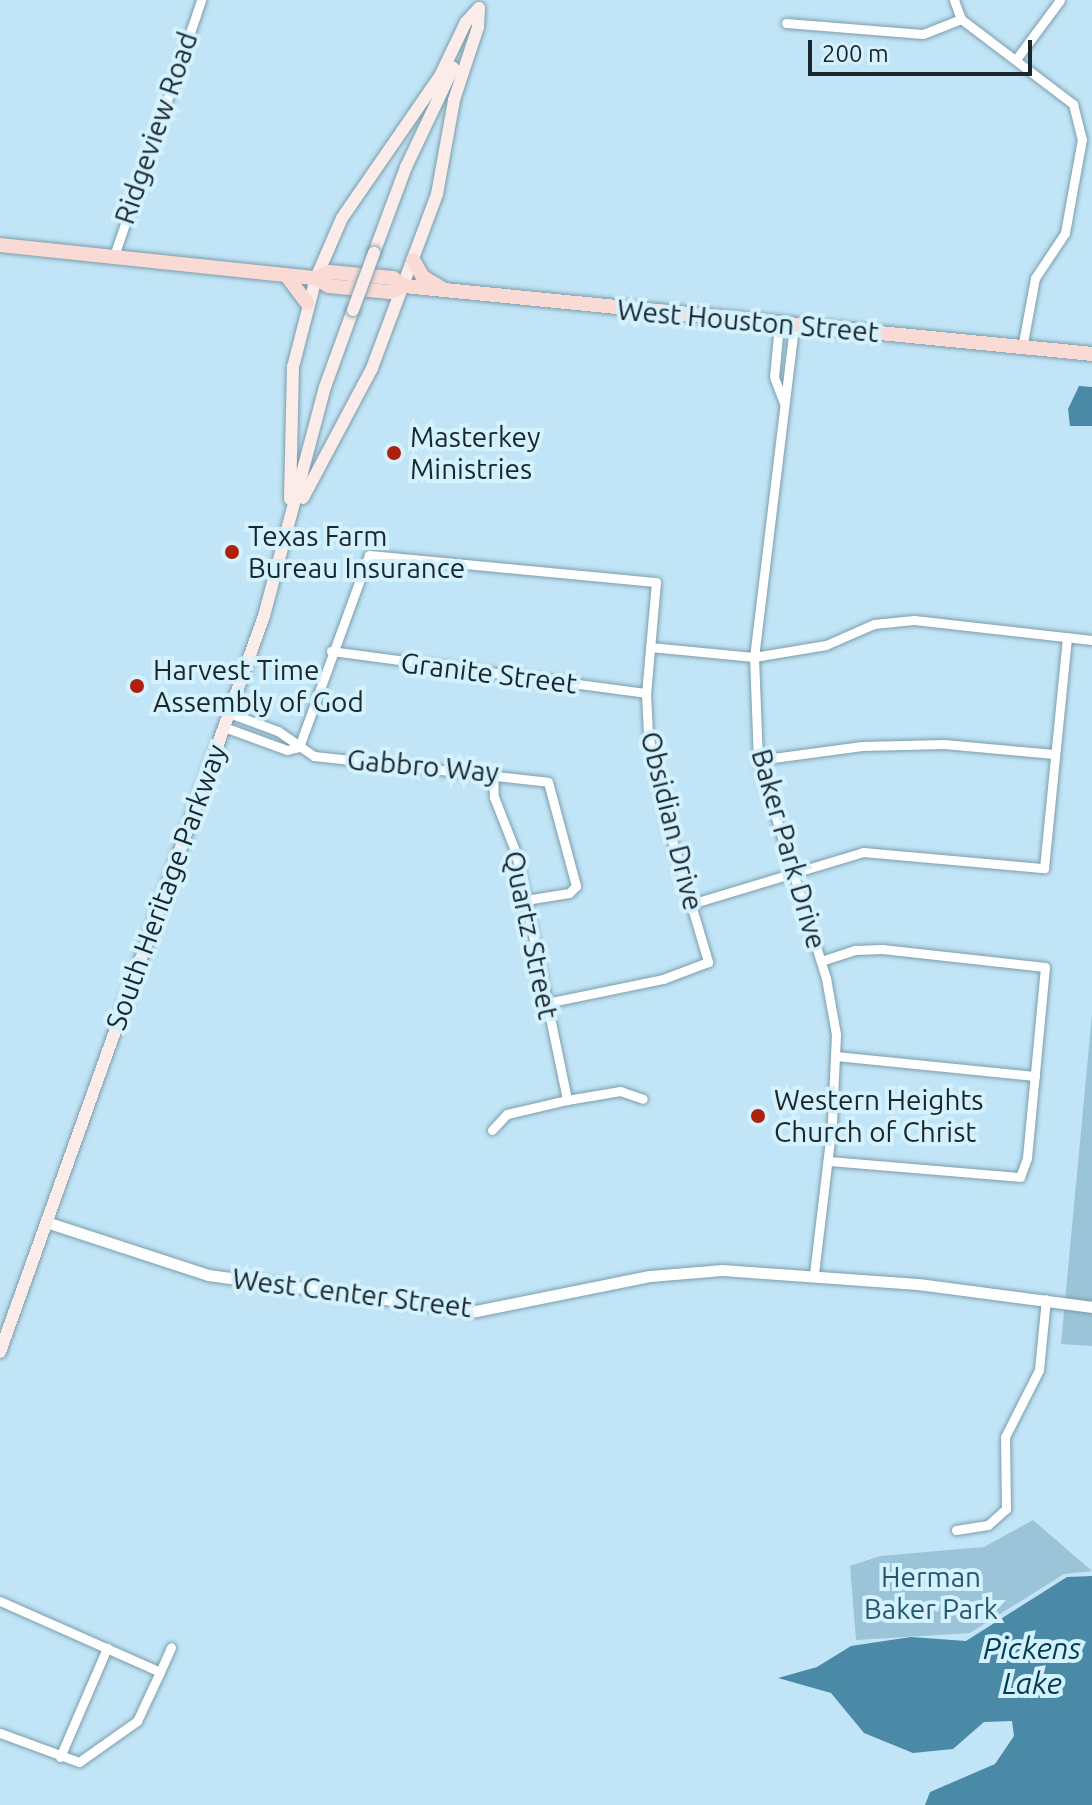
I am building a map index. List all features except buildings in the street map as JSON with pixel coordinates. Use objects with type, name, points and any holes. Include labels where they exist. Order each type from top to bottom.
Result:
[{"type":"main road","name":"South Heritage Parkway","points":[[0,1352],[229,713],[285,546],[325,387],[406,167],[480,4]]},
{"type":"main road","points":[[285,546],[314,473],[372,368],[404,286],[437,194],[454,100],[478,27],[480,4]]},
{"type":"main road","points":[[285,546],[291,490],[293,367],[307,303],[342,218],[440,76],[466,22],[480,4]]},
{"type":"main road","name":"West Houston Street","points":[[0,245],[316,278],[329,286],[390,292],[404,286],[1092,354]]},
{"type":"main road","points":[[413,260],[423,277],[444,290]]},
{"type":"main road","points":[[286,275],[307,303]]},
{"type":"street","name":"Ridgeview Road","points":[[114,256],[201,0]]},
{"type":"street","points":[[954,0],[961,19],[1017,58],[1073,104],[1082,139],[1065,233],[1035,278],[1022,348]]},
{"type":"street","points":[[1017,58],[1060,0]]},
{"type":"street","points":[[786,23],[923,34],[961,19]]},
{"type":"street","points":[[785,405],[774,377],[787,326]]},
{"type":"street","name":"Baker Park Drive","points":[[787,326],[785,405],[754,657],[758,760],[821,961],[836,1034],[828,1161],[814,1274]]},
{"type":"street","name":"Obsidian Drive","points":[[331,651],[369,555],[656,582],[646,693],[654,768],[708,962],[663,979],[546,1003]]},
{"type":"street","points":[[650,647],[754,657],[826,645],[874,624],[914,620],[1092,640]]},
{"type":"street","points":[[691,904],[863,852],[1044,868],[1067,637]]},
{"type":"street","points":[[299,747],[331,651]]},
{"type":"street","name":"Granite Street","points":[[331,651],[646,693]]},
{"type":"street","name":"Gabbro Way","points":[[229,713],[278,731],[314,756],[493,772],[548,782],[576,886],[569,893],[526,900]]},
{"type":"street","name":"Gabbro Way","points":[[224,727],[287,750],[299,747]]},
{"type":"street","points":[[758,760],[862,746],[944,744],[1054,754]]},
{"type":"street","name":"Quartz Street","points":[[493,772],[494,797],[516,853],[567,1100]]},
{"type":"street","points":[[821,961],[855,950],[882,949],[1045,967],[1027,1158],[1020,1177],[828,1161]]},
{"type":"street","points":[[835,1056],[1035,1076]]},
{"type":"street","points":[[492,1130],[507,1114],[567,1100],[620,1091],[643,1099]]},
{"type":"street","name":"West Center Street","points":[[46,1222],[208,1275],[476,1311],[650,1276],[722,1270],[814,1274],[1046,1299],[1092,1307]]},
{"type":"street","points":[[956,1530],[988,1525],[1006,1509],[1005,1437],[1039,1370],[1046,1299]]},
{"type":"street","points":[[0,1601],[160,1672]]},
{"type":"street","points":[[0,1733],[79,1762],[137,1721],[171,1647]]},
{"type":"street","points":[[60,1757],[107,1648]]},
{"type":"green space","points":[[1092,1014],[1092,1346],[1061,1344]]},
{"type":"green space","name":"Herman Baker Park","points":[[1033,1520],[1092,1571],[1064,1574],[970,1633],[856,1640],[850,1566],[880,1556],[984,1547]]},
{"type":"water","points":[[1079,386],[1092,387],[1092,426],[1070,426],[1068,409]]},
{"type":"water","name":"Pickens Lake","points":[[1092,1576],[1092,1805],[925,1805],[930,1792],[995,1764],[1014,1736],[1012,1721],[984,1722],[953,1749],[913,1753],[864,1733],[831,1693],[778,1678],[817,1667],[851,1646],[911,1637],[966,1641],[1067,1577]]},
{"type":"place","name":"Masterkey Ministries","points":[[394,453]]},
{"type":"place","name":"Texas Farm Bureau Insurance","points":[[232,552]]},
{"type":"place","name":"Harvest Time Assembly of God","points":[[137,686]]},
{"type":"place","name":"Western Heights Church of Christ","points":[[758,1116]]}]
